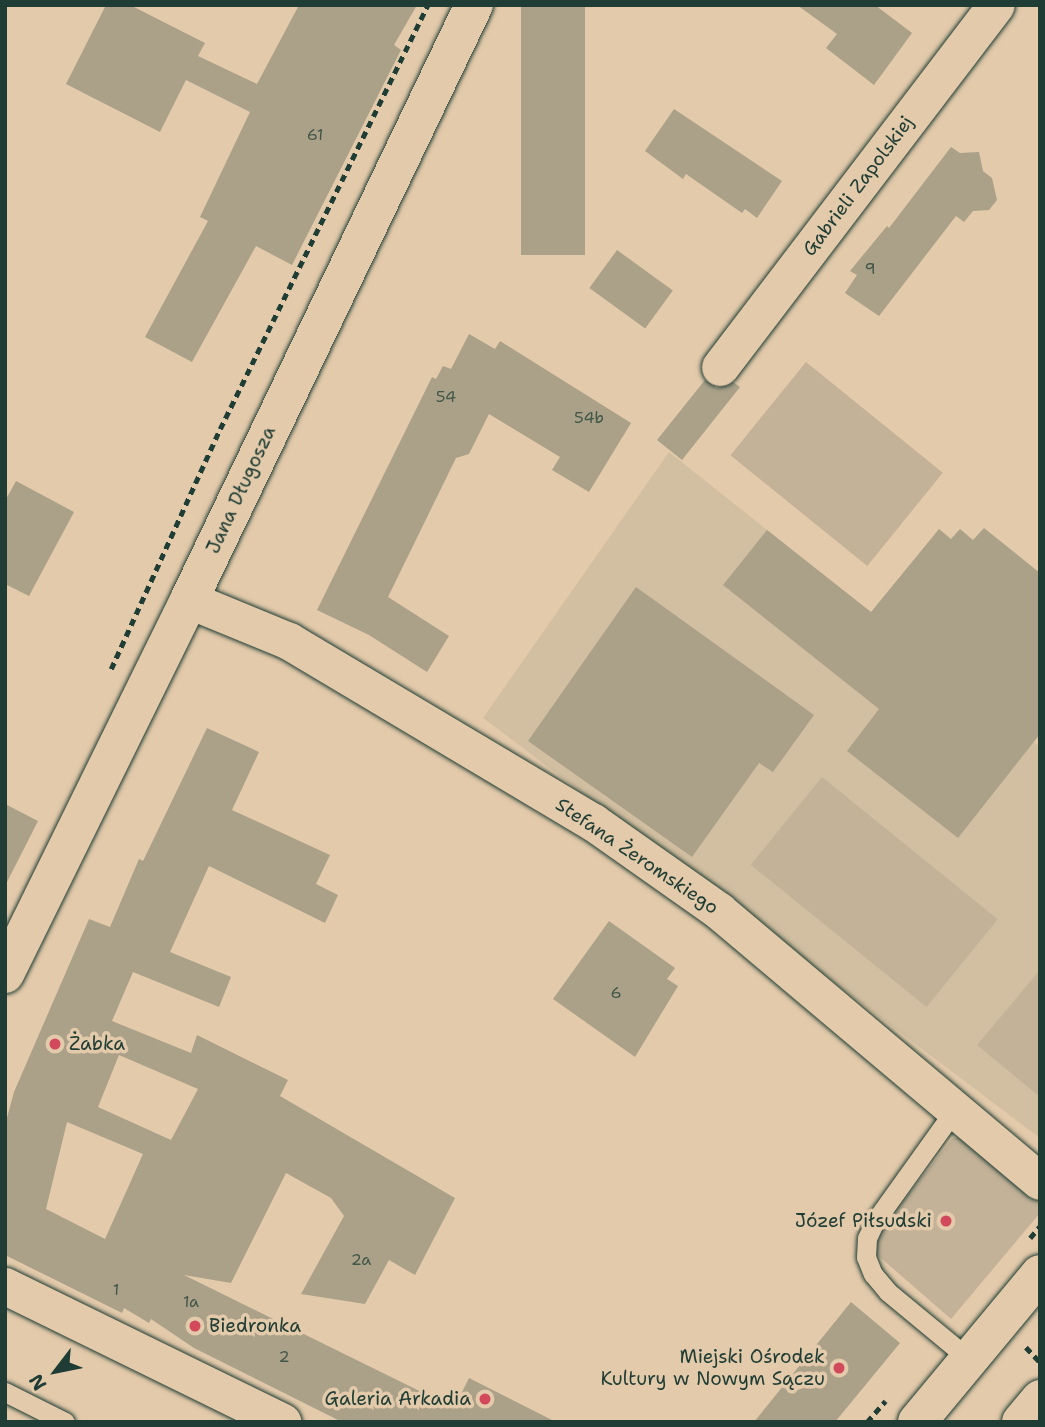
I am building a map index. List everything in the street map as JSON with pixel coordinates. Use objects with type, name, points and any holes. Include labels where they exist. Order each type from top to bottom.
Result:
[{"type":"street","name":"Gabrieli Zapolskiej","points":[[720,367],[996,5]]},
{"type":"street","name":"Jana Długosza","points":[[5,974],[189,600],[469,7]]},
{"type":"street","name":"Stefana Żeromskiego","points":[[189,600],[289,640],[593,822],[719,911],[1040,1181]]},
{"type":"street","points":[[917,1422],[1040,1274]]},
{"type":"street","points":[[5,1286],[283,1422]]},
{"type":"street","points":[[1021,1422],[1040,1399]]},
{"type":"lane","points":[[956,1108],[875,1221],[867,1238],[866,1257],[873,1274],[888,1292],[969,1359]]},
{"type":"lane","points":[[5,1392],[65,1422]]},
{"type":"path","points":[[107,676],[220,429],[428,5]]},
{"type":"shaded area","points":[[806,362],[943,473],[867,566],[730,455]]},
{"type":"shaded area","points":[[669,452],[1040,747],[1040,1138],[483,718]]},
{"type":"shaded area","points":[[822,777],[998,919],[927,1007],[751,865]]},
{"type":"shaded area","points":[[1040,970],[1040,1097],[977,1045]]},
{"type":"shaded area","points":[[969,1137],[1040,1196],[1040,1213],[951,1319],[874,1252],[875,1236],[953,1138]]},
{"type":"building","points":[[106,5],[130,5],[205,43],[198,56],[257,84],[299,5],[417,5],[394,45],[401,50],[292,265],[256,246],[192,362],[145,337],[208,221],[200,217],[250,112],[186,80],[160,132],[66,84]]},
{"type":"building","points":[[521,5],[585,5],[585,255],[521,255]]},
{"type":"building","points":[[797,5],[875,5],[912,33],[874,85],[826,48],[837,34]]},
{"type":"building","points":[[674,109],[782,181],[757,218],[745,209],[742,213],[686,174],[683,179],[645,151]]},
{"type":"building","points":[[951,147],[960,153],[979,152],[983,171],[992,178],[997,200],[989,210],[973,211],[964,222],[956,216],[879,316],[845,293],[857,275],[850,271],[887,226],[889,228]]},
{"type":"building","points":[[617,250],[673,291],[645,329],[589,288]]},
{"type":"building","points":[[469,334],[495,349],[500,341],[631,423],[589,492],[552,470],[560,457],[489,414],[469,454],[456,458],[388,597],[449,636],[427,672],[369,635],[317,610],[432,377],[436,379],[443,366],[451,369]]},
{"type":"building","points":[[705,380],[717,388],[733,382],[740,387],[682,460],[657,440]]},
{"type":"building","points":[[16,481],[74,512],[29,596],[5,584],[5,501]]},
{"type":"building","points":[[984,528],[1040,573],[1040,734],[958,838],[847,751],[879,709],[723,585],[767,530],[871,612],[939,529],[951,539],[960,529],[973,540]]},
{"type":"building","points":[[636,587],[814,715],[773,772],[759,763],[692,857],[528,741]]},
{"type":"building","points":[[207,728],[259,752],[232,810],[330,855],[316,884],[338,895],[325,923],[209,866],[170,952],[231,977],[219,1007],[133,972],[112,1021],[191,1053],[197,1035],[288,1080],[280,1096],[455,1198],[415,1275],[389,1260],[365,1304],[301,1294],[344,1216],[331,1198],[286,1173],[231,1283],[184,1275],[454,1408],[469,1378],[556,1422],[342,1422],[194,1348],[151,1319],[149,1323],[124,1308],[122,1313],[5,1255],[5,1125],[14,1092],[89,919],[110,927],[139,859],[143,861]],"holes":[[[119,1055],[198,1089],[171,1140],[98,1107]],[[67,1122],[143,1154],[105,1239],[46,1209]]]},
{"type":"building","points":[[5,804],[38,821],[5,886]]},
{"type":"building","points":[[609,921],[675,968],[667,979],[678,986],[635,1057],[553,999]]},
{"type":"building","name":"Miejski Ośrodek Kultury w Nowym Sączu","points":[[851,1302],[900,1343],[835,1422],[754,1422]]},
{"type":"place","name":"Żabka","points":[[55,1044]]},
{"type":"place","name":"Józef Piłsudski","points":[[946,1221]]},
{"type":"place","name":"Biedronka","points":[[195,1326]]},
{"type":"place","name":"Miejski Ośrodek Kultury w Nowym Sączu","points":[[839,1368]]},
{"type":"place","name":"Galeria Arkadia","points":[[485,1399]]}]
